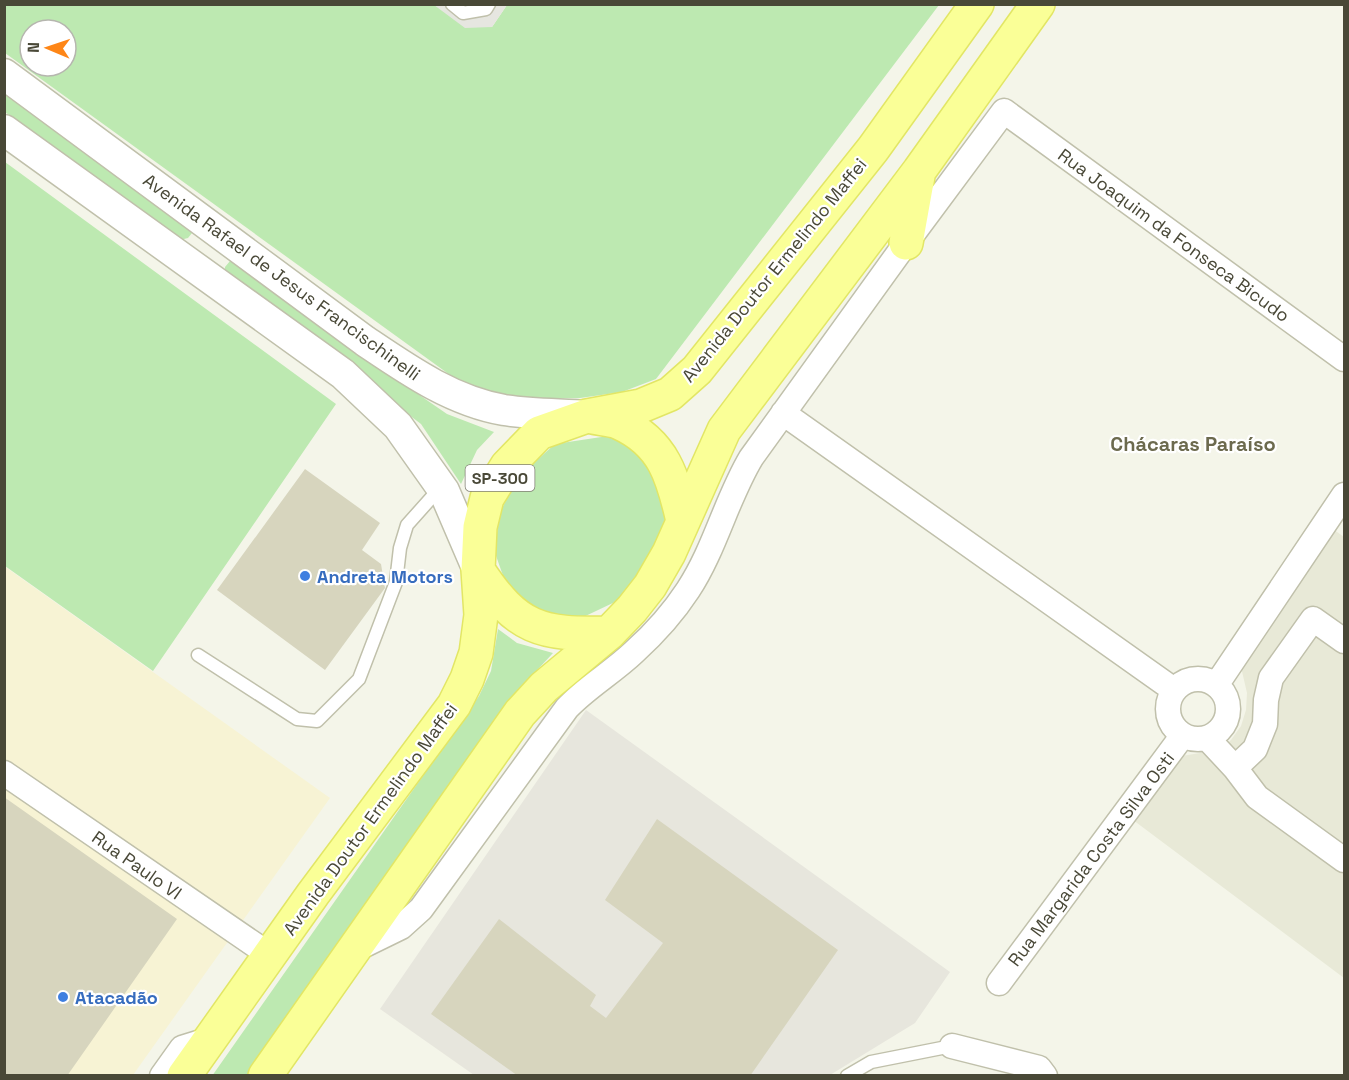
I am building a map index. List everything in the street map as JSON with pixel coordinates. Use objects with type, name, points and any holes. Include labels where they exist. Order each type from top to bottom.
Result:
[{"type":"main road","name":"Avenida Doutor Ermelindo Maffei","points":[[184,1076],[314,894],[454,705],[467,679],[476,653],[481,615],[478,570],[480,527],[487,498],[507,466],[539,433],[587,416],[641,406],[670,394],[697,370],[873,149],[977,4]]},
{"type":"main road","points":[[280,1062],[352,951],[520,713],[544,687],[609,633],[650,586],[669,553],[724,429],[919,171],[1038,4]]},
{"type":"main road","points":[[906,243],[919,171]]},
{"type":"main road","points":[[587,416],[618,422],[645,438],[666,463],[683,521]]},
{"type":"main road","points":[[478,570],[494,595],[513,614],[530,625],[550,632],[609,633]]},
{"type":"street","name":"Avenida Rafael de Jesus Francischinelli","points":[[4,74],[365,341],[424,380],[466,400],[504,410],[587,416]]},
{"type":"street","name":"Rua Joaquim da Fonseca Bicudo","points":[[906,243],[1004,111],[1344,359]]},
{"type":"street","points":[[4,130],[343,374],[398,426],[441,487],[478,570]]},
{"type":"street","points":[[193,266],[219,232]]},
{"type":"street","points":[[352,951],[401,927],[421,909],[567,708],[633,653],[666,618],[688,590],[708,554],[741,475],[906,243]]},
{"type":"street","points":[[783,413],[1174,690]]},
{"type":"street","points":[[1217,684],[1344,495]]},
{"type":"street","points":[[1235,768],[1255,749],[1265,724],[1270,678],[1313,619],[1344,641]]},
{"type":"street","points":[[1196,678],[1217,684],[1227,697],[1229,709],[1226,722],[1218,732],[1207,738],[1194,740],[1173,727],[1168,715],[1168,702],[1174,690],[1183,682],[1196,678]]},
{"type":"street","name":"Rua Margarida Costa Silva Osti","points":[[999,983],[1183,735]]},
{"type":"street","points":[[1207,738],[1235,768],[1257,797],[1344,860]]},
{"type":"street","name":"Rua Paulo VI","points":[[4,773],[270,956]]},
{"type":"street","points":[[162,1076],[182,1048],[211,1039]]},
{"type":"street","points":[[952,1046],[1039,1068],[1045,1076]]},
{"type":"lane","points":[[452,4],[463,13],[486,9],[489,4]]},
{"type":"lane","points":[[198,655],[297,719],[317,721],[359,679],[396,582],[400,548],[407,525],[441,487]]},
{"type":"lane","points":[[847,1076],[871,1062],[952,1046]]},
{"type":"shaded area","points":[[434,5],[507,5],[492,27],[465,28]]},
{"type":"shaded area","points":[[1333,529],[1344,537],[1344,978],[1133,820],[1182,756],[1218,750],[1231,740],[1241,726],[1246,710],[1247,693],[1241,667]]},
{"type":"shaded area","points":[[4,566],[330,798],[133,1075],[5,1075]]},
{"type":"shaded area","points":[[586,710],[950,972],[915,1023],[830,1075],[474,1075],[380,1009]]},
{"type":"green space","points":[[434,4],[466,27],[492,27],[507,5],[939,5],[656,379],[622,392],[580,398],[529,399],[494,396],[450,375],[40,78],[78,78],[78,18],[18,18],[18,62],[5,53],[5,5]]},
{"type":"green space","points":[[5,88],[192,226],[192,233],[188,238],[180,240],[5,112]]},
{"type":"green space","points":[[5,162],[336,404],[153,671],[5,566]]},
{"type":"green space","points":[[238,260],[383,370],[447,414],[494,432],[477,450],[461,484],[421,424],[225,276],[225,267],[230,261]]},
{"type":"green space","points":[[608,436],[641,452],[666,489],[665,523],[637,582],[615,602],[577,620],[536,614],[507,587],[494,550],[501,510],[519,476],[555,444]]},
{"type":"green space","points":[[498,629],[517,643],[553,653],[528,680],[499,720],[249,1075],[212,1076],[479,696],[491,671]]},
{"type":"building","name":"Andreta Motors","points":[[305,469],[380,523],[362,550],[381,564],[385,588],[325,670],[217,590]]},
{"type":"building","name":"Atacadão","points":[[4,797],[177,919],[67,1076],[4,1076]]},
{"type":"building","points":[[657,819],[838,950],[750,1076],[518,1076],[431,1014],[499,919],[596,995],[590,1006],[606,1018],[663,943],[605,900]]},
{"type":"place","name":"Andreta Motors","points":[[305,576]]},
{"type":"place","name":"Atacadão","points":[[63,997]]},
{"type":"district","name":"Chácaras Paraíso","points":[[1193,444]]}]
